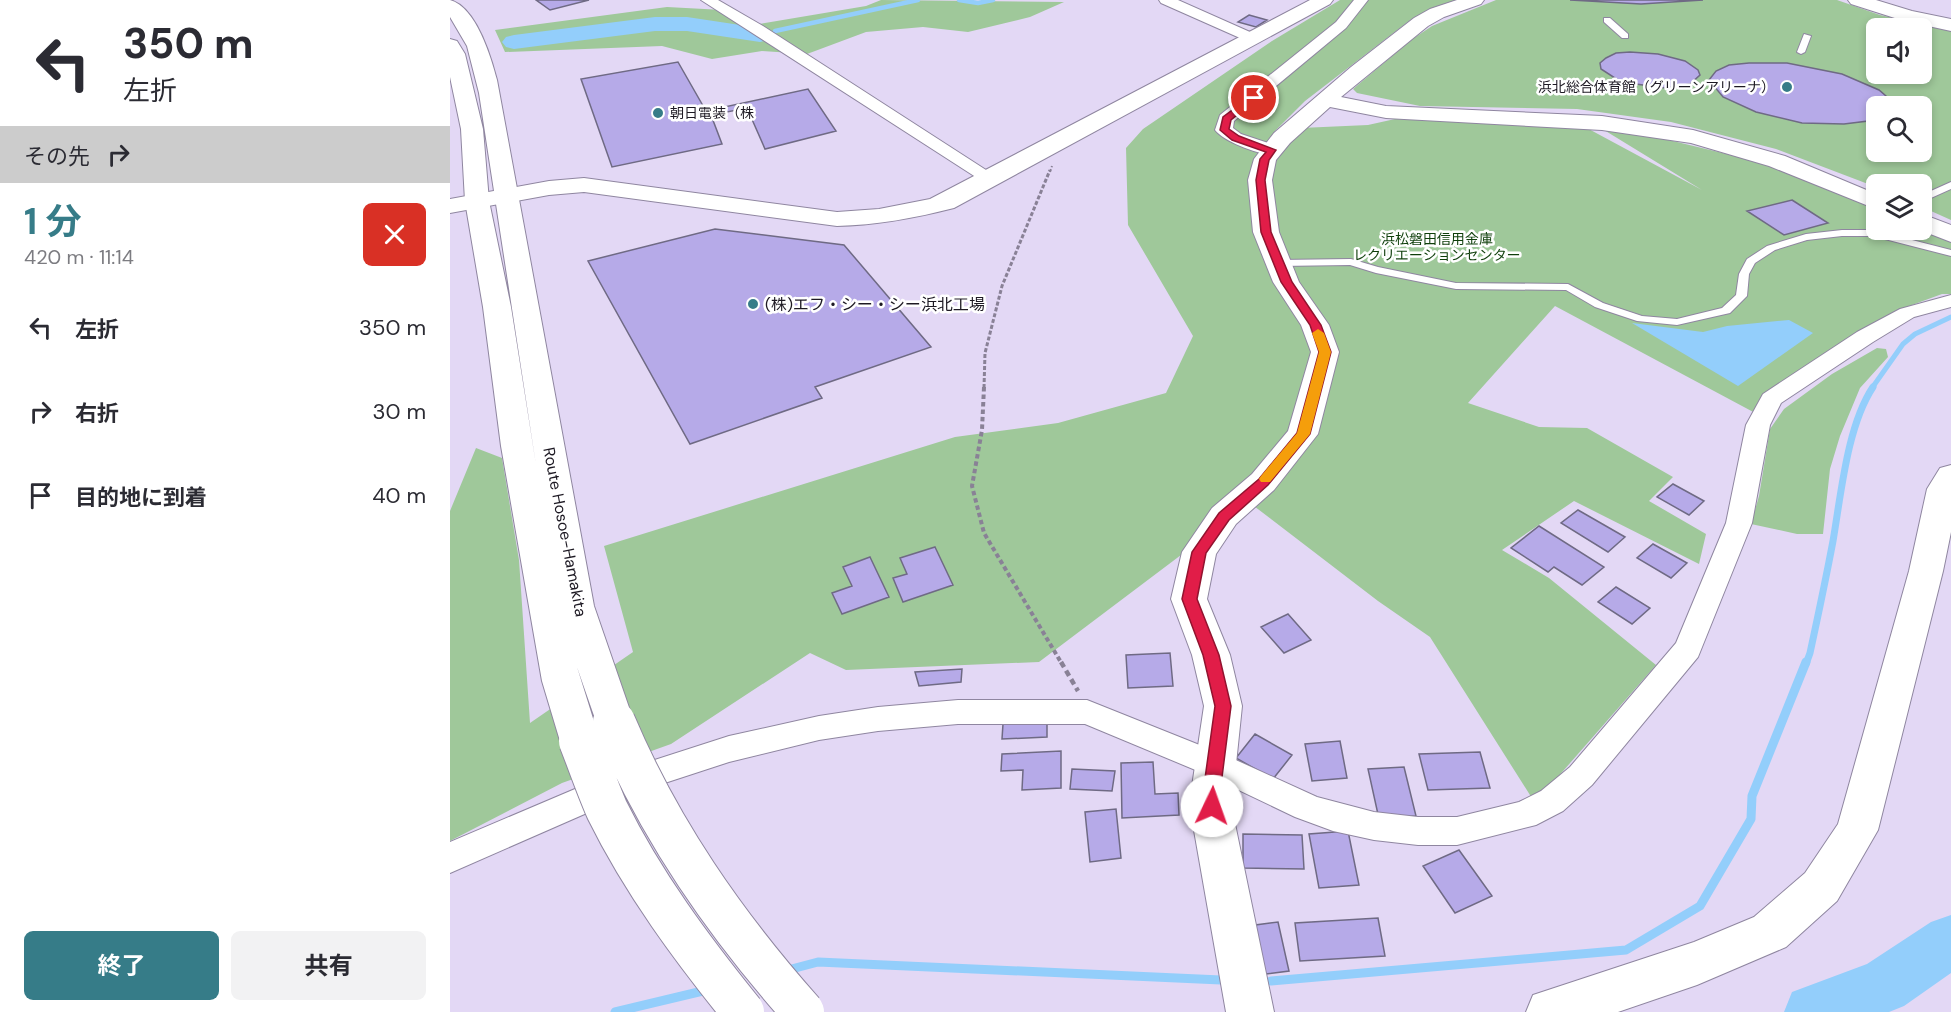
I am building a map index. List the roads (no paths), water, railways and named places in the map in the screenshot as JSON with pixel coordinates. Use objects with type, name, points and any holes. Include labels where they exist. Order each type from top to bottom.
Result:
[{"type":"street","points":[[708,0],[758,29],[991,178]]},
{"type":"street","points":[[1166,0],[1254,39]]},
{"type":"street","points":[[463,204],[506,195],[584,184],[827,218],[876,218],[945,203],[1324,0]]},
{"type":"street","points":[[1271,150],[1235,138],[1224,130],[1226,119],[1341,25],[1360,0]]},
{"type":"street","points":[[1250,1012],[1213,819],[1212,793],[1223,706],[1211,655],[1189,599],[1199,552],[1224,516],[1263,482],[1303,434],[1325,352],[1315,325],[1286,282],[1266,232],[1260,180],[1265,159],[1271,150],[1326,100],[1421,22],[1437,13],[1475,0]]},
{"type":"street","points":[[1857,0],[1891,11],[1951,25]]},
{"type":"street","name":"Route Hosoe-Hamakita","points":[[450,6],[466,22],[480,47],[490,93],[597,731],[607,808],[647,880],[708,969],[743,1012]]},
{"type":"street","name":"Route Hosoe-Hamakita","points":[[450,45],[455,54],[456,89],[472,129],[463,204],[497,307],[517,446],[561,681],[597,731],[641,784],[666,829],[701,882],[764,969],[803,1012]]},
{"type":"street","points":[[1326,100],[1386,112],[1602,123],[1693,137],[1777,161],[1866,198]]},
{"type":"street","points":[[1932,225],[1951,234]]},
{"type":"street","points":[[450,858],[619,785],[729,749],[819,728],[879,718],[958,712],[1087,712],[1216,765],[1305,807],[1374,825],[1418,831],[1457,831],[1525,814],[1552,801],[1581,776],[1688,649],[1738,523],[1758,425],[1771,399],[1906,313],[1951,301]]},
{"type":"street","points":[[1550,1012],[1697,963],[1770,932],[1821,887],[1857,830],[1926,571],[1943,489],[1951,476]]},
{"type":"lane","points":[[1607,20],[1625,36]]},
{"type":"lane","points":[[1801,52],[1807,36]]},
{"type":"lane","points":[[1932,194],[1951,185]]},
{"type":"lane","points":[[1279,263],[1351,262],[1376,270],[1456,286],[1568,287],[1599,305],[1641,319],[1677,322],[1726,311],[1741,296],[1744,274],[1751,261],[1771,248],[1806,237],[1842,233],[1873,233],[1951,253]]},
{"type":"water","points":[[1789,320],[1813,333],[1738,386],[1632,323],[1703,332],[1727,326]]},
{"type":"waterway","points":[[775,31],[918,0]]},
{"type":"waterway","points":[[959,0],[978,3],[993,0]]},
{"type":"waterway","points":[[514,42],[655,24],[687,24],[760,35]]},
{"type":"waterway","points":[[1872,388],[1903,344],[1915,334],[1951,317]]},
{"type":"waterway","points":[[1806,664],[1825,583],[1851,441],[1864,403],[1873,387]]},
{"type":"waterway","points":[[1271,981],[1626,950],[1700,906],[1751,819],[1752,796],[1806,662]]},
{"type":"waterway","points":[[1813,1012],[1884,986],[1951,941]]},
{"type":"waterway","points":[[784,971],[818,962],[1221,980]]},
{"type":"waterway","points":[[615,1012],[707,990]]},
{"type":"place","name":"浜北総合体育館（グリーンアリーナ）","points":[[1787,87]]},
{"type":"place","name":"朝日電装（株","points":[[658,113]]},
{"type":"place","name":"(株)エフ・シー・シー浜北工場","points":[[753,304]]},
{"type":"park label","name":"浜松磐田信用金庫 レクリエーションセンター","points":[[1437,248]]}]
